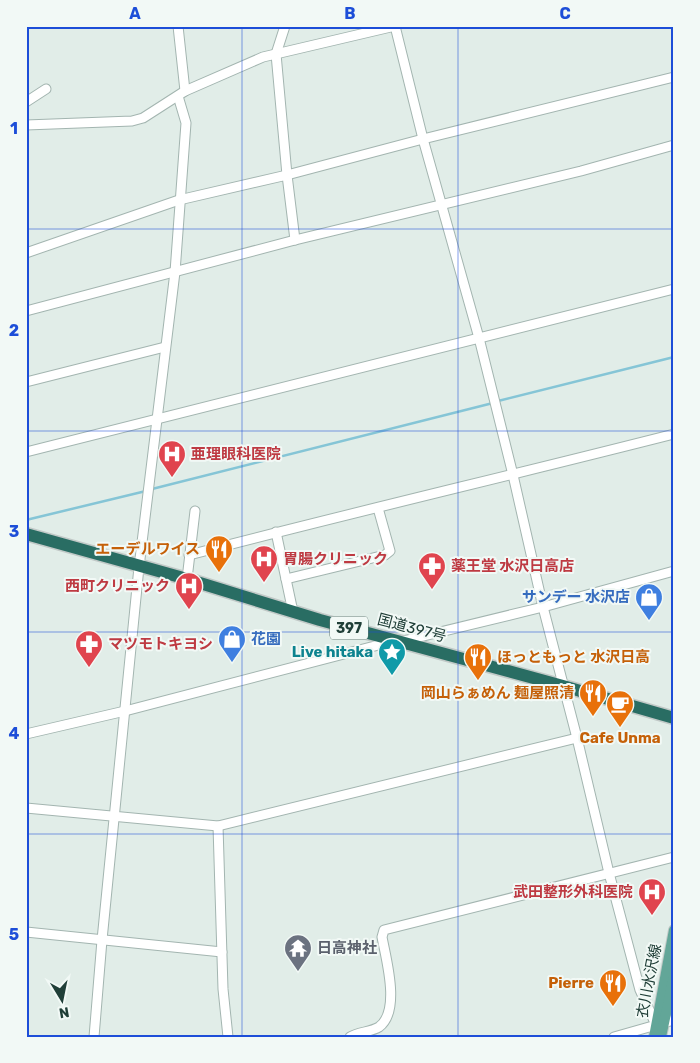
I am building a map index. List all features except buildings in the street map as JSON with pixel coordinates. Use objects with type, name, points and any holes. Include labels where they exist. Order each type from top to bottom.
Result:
[{"type":"highway","name":"国道397号","points":[[26,534],[187,579],[293,612],[674,718]]},
{"type":"main road","name":"衣川水沢線","points":[[654,1037],[665,1022],[674,930]]},
{"type":"main road","name":"衣川水沢線","points":[[661,1037],[674,976]]},
{"type":"street","points":[[94,1037],[139,567],[175,272],[186,123],[181,94],[178,26]]},
{"type":"street","points":[[285,26],[276,54],[295,240]]},
{"type":"street","points":[[26,126],[132,121],[143,118],[181,94],[263,57],[374,29],[395,26],[423,139],[479,338],[543,608],[640,990],[665,1022],[614,1037]]},
{"type":"street","points":[[26,253],[179,200],[287,175],[423,139],[674,77]]},
{"type":"street","points":[[26,102],[46,89]]},
{"type":"street","points":[[26,311],[295,240],[581,170],[674,145]]},
{"type":"street","points":[[26,452],[674,289]]},
{"type":"street","points":[[26,382],[165,347]]},
{"type":"street","points":[[189,555],[674,434]]},
{"type":"street","points":[[286,579],[385,555],[390,550],[378,508]]},
{"type":"street","points":[[187,579],[195,511]]},
{"type":"street","points":[[276,532],[293,612]]},
{"type":"street","points":[[26,734],[125,711],[399,641],[543,608],[674,572]]},
{"type":"street","points":[[26,808],[218,826],[577,738]]},
{"type":"street","points":[[218,826],[222,952],[228,1037]]},
{"type":"street","points":[[350,1037],[379,1027],[385,1020],[389,1009],[392,994],[382,938],[384,930],[674,857]]},
{"type":"street","points":[[26,932],[222,952]]},
{"type":"waterway","points":[[498,401],[674,357]]},
{"type":"waterway","points":[[152,489],[493,403]]},
{"type":"waterway","points":[[26,520],[146,491]]},
{"type":"place","name":"亜理眼科医院","points":[[172,478]]},
{"type":"place","name":"エーデルワイス","points":[[219,573]]},
{"type":"place","name":"胃腸クリニック","points":[[264,583]]},
{"type":"place","name":"薬王堂 水沢日高店","points":[[432,590]]},
{"type":"place","name":"西町クリニック","points":[[189,610]]},
{"type":"place","name":"サンデー 水沢店","points":[[649,621]]},
{"type":"place","name":"花園","points":[[232,663]]},
{"type":"place","name":"マツモトキヨシ","points":[[89,668]]},
{"type":"place","name":"Live hitaka","points":[[392,676]]},
{"type":"place","name":"ほっともっと 水沢日高","points":[[478,681]]},
{"type":"place","name":"岡山らぁめん 麺屋照清","points":[[593,717]]},
{"type":"place","name":"Cafe Unma","points":[[620,728]]},
{"type":"place","name":"武田整形外科医院","points":[[652,916]]},
{"type":"place","name":"日高神社","points":[[298,972]]},
{"type":"place","name":"Pierre","points":[[613,1007]]}]
